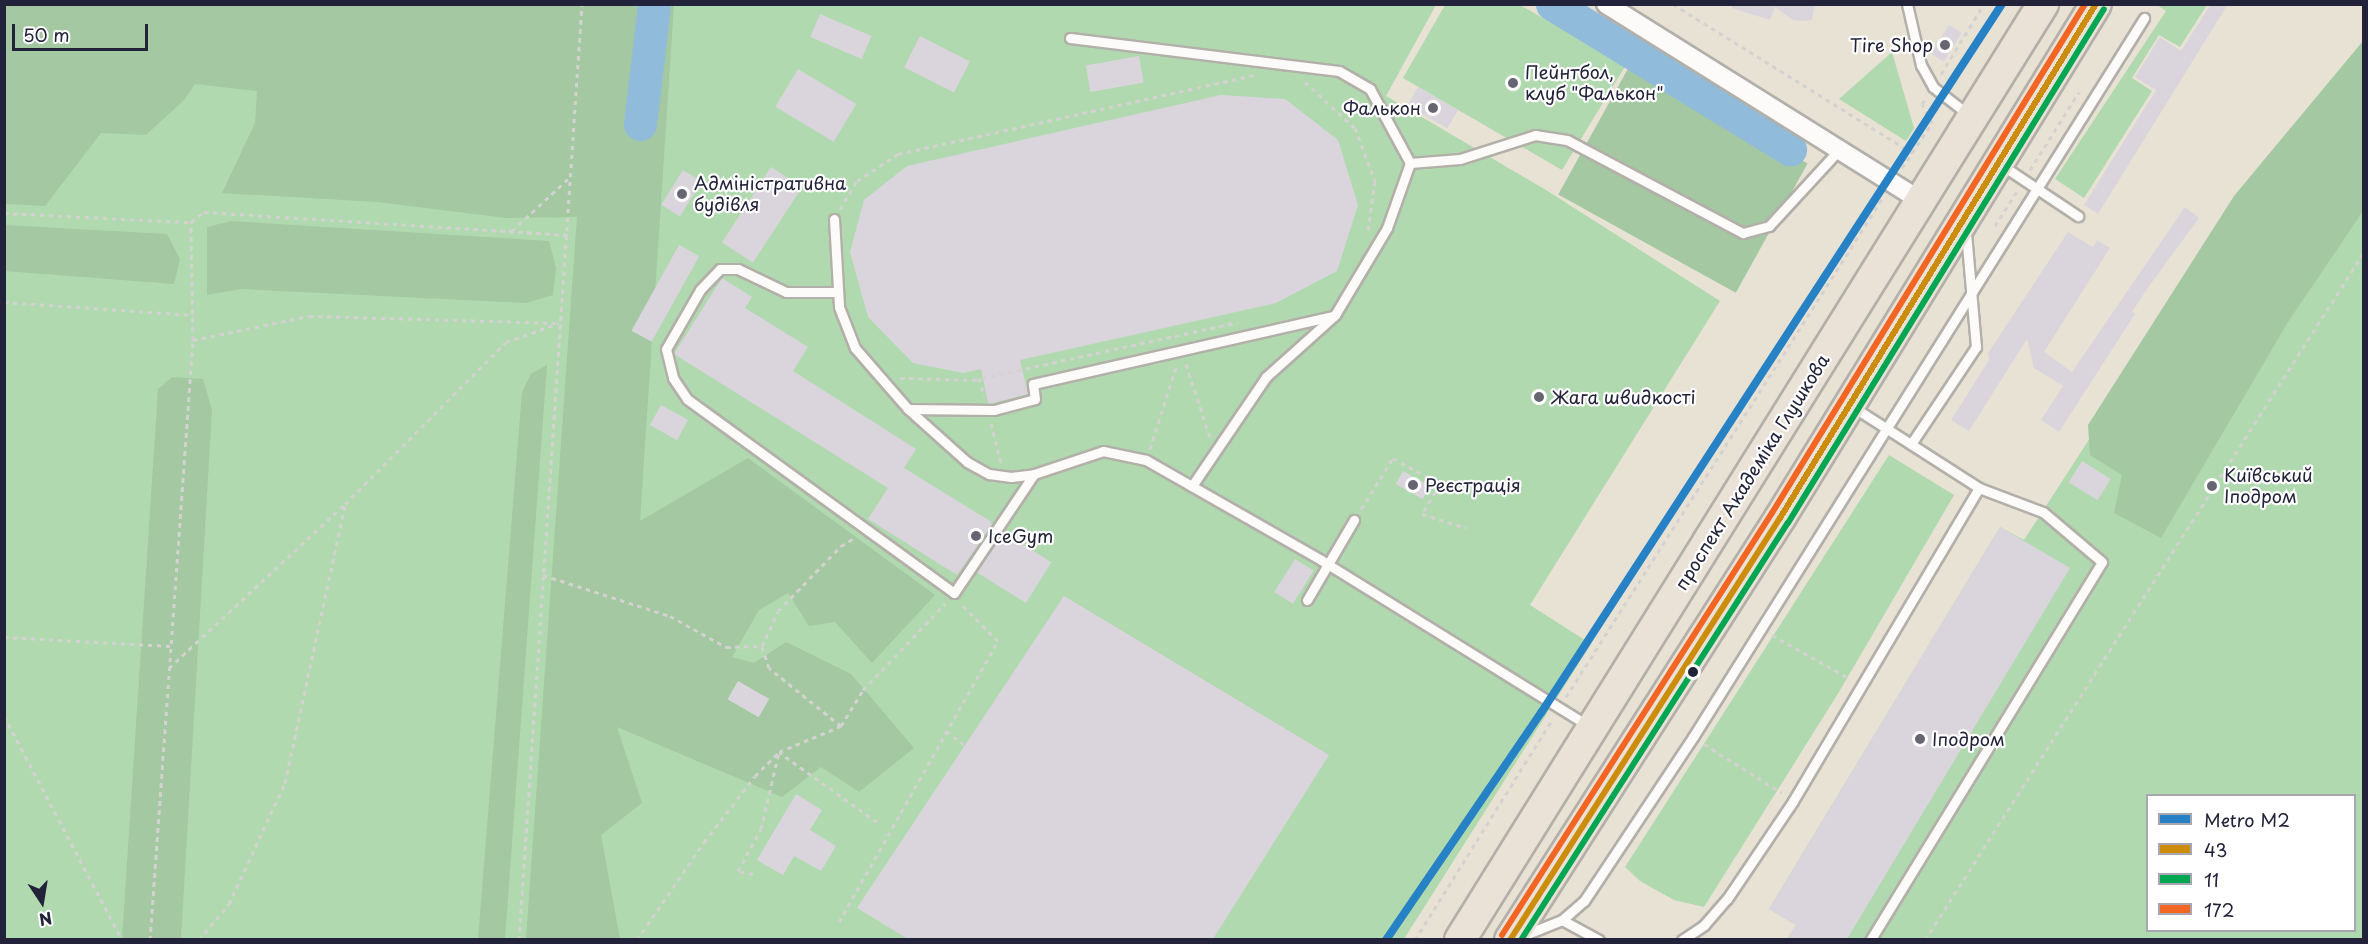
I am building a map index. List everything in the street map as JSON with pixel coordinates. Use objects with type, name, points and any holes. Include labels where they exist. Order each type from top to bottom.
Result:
[{"type":"highway","name":"проспект Академіка Глушкова","points":[[1460,939],[2043,4]]},
{"type":"highway","points":[[1512,939],[1638,744],[2096,4]]},
{"type":"street","points":[[1606,4],[1838,151],[1920,200]]},
{"type":"lane","points":[[1907,4],[1913,40],[1933,87],[1973,118]]},
{"type":"lane","points":[[1512,939],[1562,920],[1584,901],[1693,736],[1971,289],[2144,18]]},
{"type":"lane","points":[[1070,38],[1339,71],[1370,89],[1410,163],[1387,228],[1335,315],[1266,377],[1192,486]]},
{"type":"lane","points":[[1410,163],[1460,159],[1535,135],[1567,140],[1743,233],[1769,226],[1838,151]]},
{"type":"lane","points":[[1997,162],[2038,186],[2078,216]]},
{"type":"lane","points":[[1911,444],[1976,348],[1964,215]]},
{"type":"lane","points":[[834,219],[839,307],[855,348],[880,380],[908,409],[967,462],[989,474],[1004,477],[1034,474],[1103,451],[1146,460],[1327,565],[1592,728]]},
{"type":"lane","points":[[838,292],[786,292],[738,269],[720,269],[700,290],[666,349],[673,378],[687,399],[954,593],[1034,474]]},
{"type":"lane","points":[[908,409],[988,410],[1035,399],[1033,384],[1335,315]]},
{"type":"lane","points":[[1848,404],[1979,488],[2043,512],[2102,562],[1870,939]]},
{"type":"lane","points":[[1682,939],[1704,925],[1727,899],[1793,801],[1979,488]]},
{"type":"lane","points":[[1307,600],[1354,520]]},
{"type":"lane","points":[[1562,920],[1599,939]]},
{"type":"path","points":[[519,939],[560,323],[569,235],[582,4]]},
{"type":"path","points":[[1673,4],[1912,153]]},
{"type":"path","points":[[1415,939],[1559,708],[1932,123],[1922,104],[1984,4]]},
{"type":"path","points":[[834,219],[856,181],[898,154],[1261,73]]},
{"type":"path","points":[[1300,81],[1310,83],[1356,128],[1375,181],[1367,236]]},
{"type":"path","points":[[512,231],[572,175]]},
{"type":"path","points":[[4,213],[191,222],[204,212],[569,235]]},
{"type":"path","points":[[150,939],[193,340],[191,222]]},
{"type":"path","points":[[1924,939],[2364,252]]},
{"type":"path","points":[[4,302],[194,315]]},
{"type":"path","points":[[193,340],[309,316],[560,323]]},
{"type":"path","points":[[880,380],[979,378],[1240,321]]},
{"type":"path","points":[[169,668],[345,504],[506,342],[560,323]]},
{"type":"path","points":[[1181,351],[1215,452]]},
{"type":"path","points":[[1146,460],[1181,351]]},
{"type":"path","points":[[979,378],[1004,477]]},
{"type":"path","points":[[1354,520],[1393,458],[1440,484],[1422,514],[1467,528]]},
{"type":"path","points":[[199,939],[229,904],[285,783],[345,504]]},
{"type":"path","points":[[841,726],[769,668],[762,646],[777,611],[841,546],[868,531]]},
{"type":"path","points":[[543,575],[670,616],[726,647],[762,646]]},
{"type":"path","points":[[637,939],[704,842],[755,776],[778,752],[841,726],[863,690],[954,593],[965,612],[998,641],[839,922]]},
{"type":"path","points":[[1761,628],[1862,686]]},
{"type":"path","points":[[4,637],[171,646]]},
{"type":"path","points":[[4,716],[122,939]]},
{"type":"path","points":[[946,731],[966,747]]},
{"type":"path","points":[[1693,736],[1793,801]]},
{"type":"path","points":[[778,752],[877,822]]},
{"type":"path","points":[[753,874],[738,871],[761,830],[778,752]]},
{"type":"green space","points":[[5,5],[1436,5],[1386,96],[1546,190],[1720,301],[1530,605],[1591,644],[1404,939],[5,940]]},
{"type":"green space","points":[[5,5],[674,5],[640,521],[748,458],[935,595],[872,663],[835,622],[809,626],[788,593],[759,610],[732,657],[754,663],[786,642],[851,674],[914,748],[859,792],[821,767],[782,797],[617,727],[642,803],[601,835],[620,939],[526,939],[577,217],[506,218],[377,202],[222,193],[255,123],[257,91],[195,84],[184,100],[146,135],[101,133],[45,206],[5,204]]},
{"type":"green space","name":"Пейнтбол, клуб \"Фалькон\"","points":[[1445,5],[1520,5],[1626,65],[1562,170],[1403,78]]},
{"type":"green space","points":[[2157,5],[2207,5],[2180,47],[2159,35],[2132,78],[2152,91],[2084,198],[2055,179],[2166,11]]},
{"type":"green space","points":[[2363,41],[2363,211],[2288,322],[2161,538],[2114,513],[2122,475],[2090,455],[2088,425],[2234,196]]},
{"type":"green space","points":[[1892,52],[1914,128],[1906,141],[1839,99]]},
{"type":"green space","name":"Київський Іподром","points":[[2363,54],[2363,939],[1787,939],[1796,925],[1769,909],[2000,527],[2024,540],[2281,143]]},
{"type":"green space","points":[[1630,65],[1808,163],[1736,293],[1558,194]]},
{"type":"green space","points":[[231,221],[549,241],[556,268],[553,295],[526,303],[241,289],[207,295],[207,227]]},
{"type":"green space","points":[[5,225],[167,234],[180,259],[174,284],[5,271]]},
{"type":"green space","points":[[547,365],[505,939],[478,939],[522,392],[531,374]]},
{"type":"green space","points":[[172,377],[203,379],[212,410],[181,939],[122,939],[158,389]]},
{"type":"green space","points":[[1889,455],[1954,495],[1839,692],[1704,907],[1674,900],[1640,881],[1625,867]]},
{"type":"building","points":[[1732,4],[1815,4],[1812,20],[1802,21],[1793,20],[1775,7],[1770,20],[1732,8]]},
{"type":"building","points":[[2211,4],[2228,4],[2098,214],[2084,205],[2156,90],[2135,77],[2160,37],[2181,51]]},
{"type":"building","points":[[820,14],[872,36],[862,59],[810,37]]},
{"type":"building","name":"Tire Shop","points":[[1949,25],[1962,33],[1944,62],[1931,54]]},
{"type":"building","points":[[920,36],[970,61],[954,93],[904,67]]},
{"type":"building","points":[[1139,56],[1144,83],[1091,92],[1086,65]]},
{"type":"building","points":[[798,69],[856,104],[834,142],[775,107]]},
{"type":"building","name":"Фалькон","points":[[1418,87],[1458,110],[1447,128],[1408,105]]},
{"type":"building","points":[[1221,95],[1285,99],[1338,140],[1358,205],[1337,271],[1276,303],[1020,360],[1028,394],[993,403],[988,403],[981,369],[963,373],[913,363],[868,317],[850,252],[864,200],[907,166]]},
{"type":"building","points":[[771,167],[802,187],[753,263],[722,242]]},
{"type":"building","name":"Адміністративна будівля","points":[[683,170],[702,182],[680,216],[661,205]]},
{"type":"building","points":[[2185,207],[2199,218],[2147,289],[2132,312],[2135,314],[2059,432],[2041,420],[2063,386],[2034,368],[2027,339],[1969,431],[1951,420],[1989,360],[1988,353],[2068,232],[2093,247],[2097,240],[2110,248],[2044,352],[2072,372]]},
{"type":"building","points":[[679,245],[699,256],[652,342],[631,331]]},
{"type":"building","points":[[722,278],[752,297],[745,308],[808,347],[793,371],[916,449],[904,468],[990,521],[992,525],[957,575],[868,519],[888,488],[674,354]]},
{"type":"building","points":[[661,405],[688,420],[677,440],[650,425]]},
{"type":"building","points":[[2082,461],[2111,479],[2098,500],[2069,482]]},
{"type":"building","name":"Реєстрація","points":[[1403,471],[1430,486],[1423,499],[1396,484]]},
{"type":"building","name":"Іподром","points":[[2000,527],[2070,568],[1847,939],[1787,939],[1796,925],[1769,909]]},
{"type":"building","points":[[1003,532],[1051,562],[1026,603],[978,573]]},
{"type":"building","points":[[1295,559],[1314,571],[1293,604],[1274,592]]},
{"type":"building","points":[[1064,596],[1329,755],[1213,939],[908,939],[857,908]]},
{"type":"building","points":[[738,681],[769,699],[759,717],[728,699]]},
{"type":"building","points":[[796,794],[822,810],[810,830],[836,846],[821,871],[794,856],[783,875],[757,860]]},
{"type":"waterway","points":[[640,124],[654,4]]},
{"type":"waterway","points":[[1552,4],[1790,149]]},
{"type":"metro line","name":"M2","points":[[1386,940],[1541,713],[2002,4]]},
{"type":"transit line","name":"172","points":[[1502,935],[1772,513],[2085,4]]},
{"type":"transit line","name":"43","points":[[1510,940],[1780,518],[2096,4]]},
{"type":"transit line","name":"11","points":[[1521,940],[1788,523],[2104,9]]},
{"type":"place","name":"Tire Shop","points":[[1945,45]]},
{"type":"place","name":"Пейнтбол, клуб \"Фалькон\"","points":[[1513,83]]},
{"type":"place","name":"Фалькон","points":[[1433,108]]},
{"type":"place","name":"Адміністративна будівля","points":[[682,194]]},
{"type":"place","name":"Жага швидкості","points":[[1539,397]]},
{"type":"place","name":"Реєстрація","points":[[1413,485]]},
{"type":"place","name":"Київський Іподром","points":[[2212,486]]},
{"type":"place","name":"IceGym","points":[[976,536]]},
{"type":"place","name":"Іподром","points":[[1920,739]]}]
